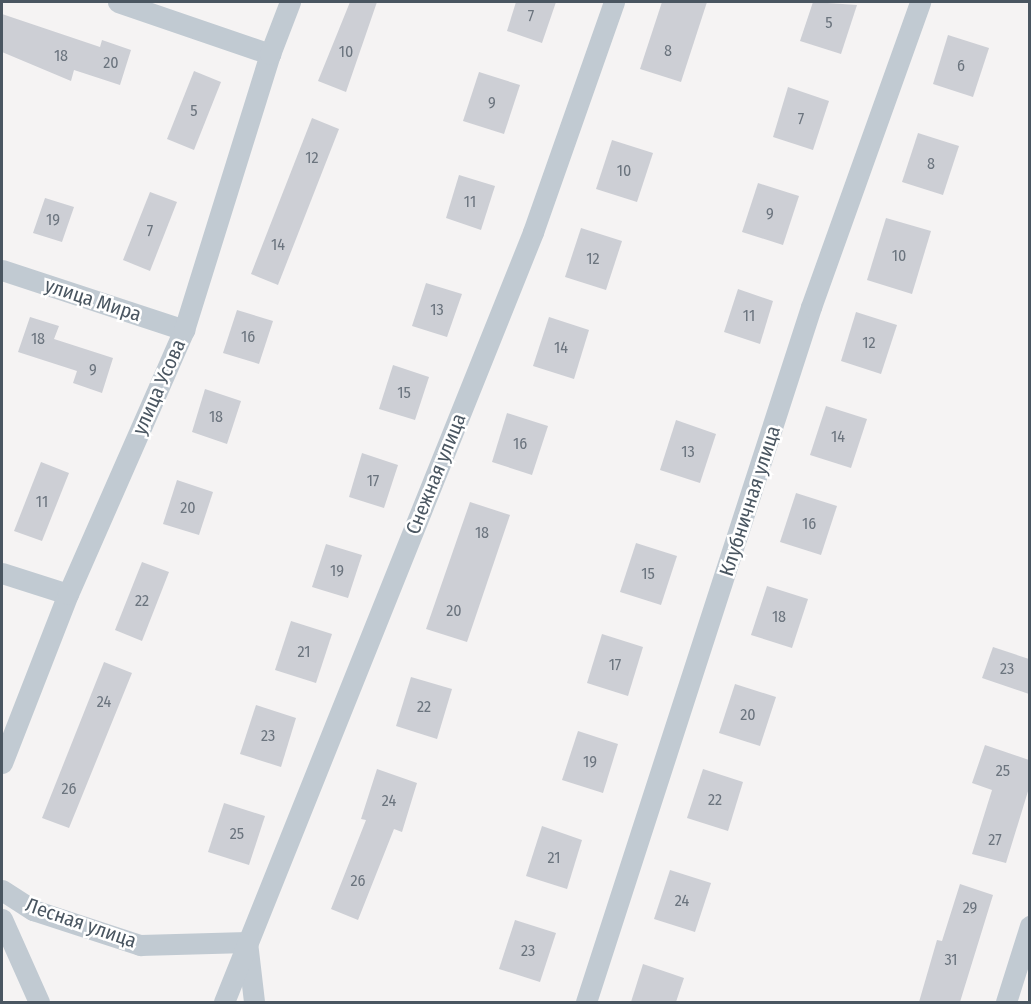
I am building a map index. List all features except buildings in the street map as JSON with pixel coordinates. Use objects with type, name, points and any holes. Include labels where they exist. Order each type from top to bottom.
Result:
[{"type":"street","points":[[118,2],[270,54]]},
{"type":"street","name":"улица Усова","points":[[2,763],[68,594],[184,330],[270,54],[290,2]]},
{"type":"street","name":"Снежная улица","points":[[224,1002],[533,232],[614,2]]},
{"type":"street","name":"Клубничная улица","points":[[586,1002],[812,307],[920,2]]},
{"type":"street","name":"улица Мира","points":[[2,270],[184,330]]},
{"type":"street","points":[[2,573],[68,594]]},
{"type":"street","name":"Лесная улица","points":[[2,891],[33,910],[140,945],[247,942]]},
{"type":"street","points":[[2,919],[39,1002]]},
{"type":"street","points":[[1006,1002],[1029,926]]},
{"type":"street","points":[[247,942],[254,1002]]}]
